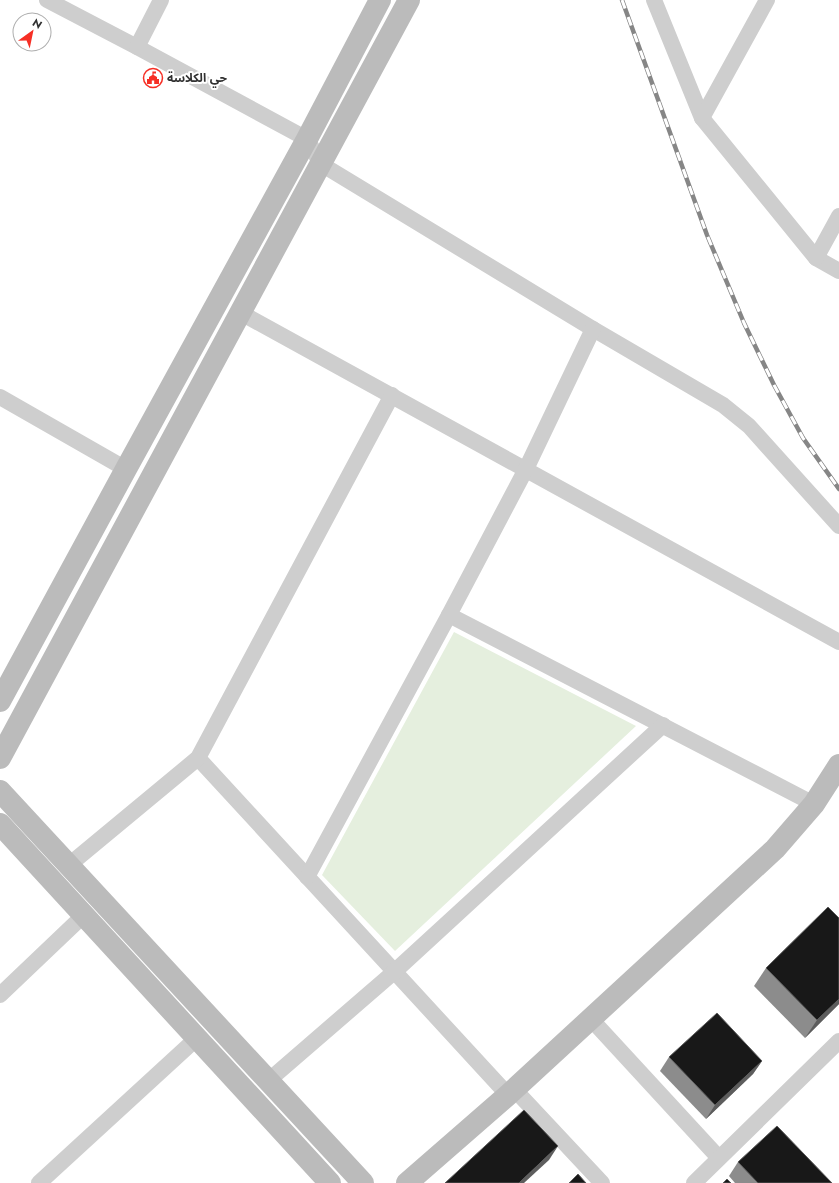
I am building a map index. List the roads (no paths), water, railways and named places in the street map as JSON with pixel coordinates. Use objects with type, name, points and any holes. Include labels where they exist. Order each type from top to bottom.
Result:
[{"type":"street","points":[[47,0],[307,139],[322,164],[593,329],[723,405],[749,426],[839,526]]},
{"type":"street","points":[[137,47],[161,0]]},
{"type":"street","points":[[0,701],[307,139],[380,0]]},
{"type":"street","points":[[0,758],[322,164],[409,0]]},
{"type":"street","points":[[654,0],[702,118],[816,258],[839,271]]},
{"type":"street","points":[[702,118],[767,0]]},
{"type":"street","points":[[816,258],[839,216]]},
{"type":"street","points":[[241,313],[839,642]]},
{"type":"street","points":[[307,877],[449,616],[526,469],[593,329]]},
{"type":"street","points":[[68,865],[198,758],[392,395]]},
{"type":"street","points":[[0,397],[126,469]]},
{"type":"street","points":[[449,616],[814,804]]},
{"type":"street","points":[[268,1081],[394,972],[663,725]]},
{"type":"street","points":[[198,758],[394,972],[602,1183]]},
{"type":"street","points":[[406,1183],[511,1092],[775,849],[814,804],[839,765]]},
{"type":"street","points":[[0,791],[363,1183]]},
{"type":"street","points":[[0,824],[197,1038],[322,1180],[341,1160]]},
{"type":"street","points":[[0,995],[84,915]]},
{"type":"street","points":[[591,1019],[719,1158]]},
{"type":"street","points":[[39,1183],[197,1038]]},
{"type":"street","points":[[694,1183],[839,1041]]},
{"type":"railway","points":[[622,0],[707,235],[744,323],[774,385],[803,438],[839,489]]},
{"type":"place","name":"حي الكلاسة","points":[[153,78]]}]
